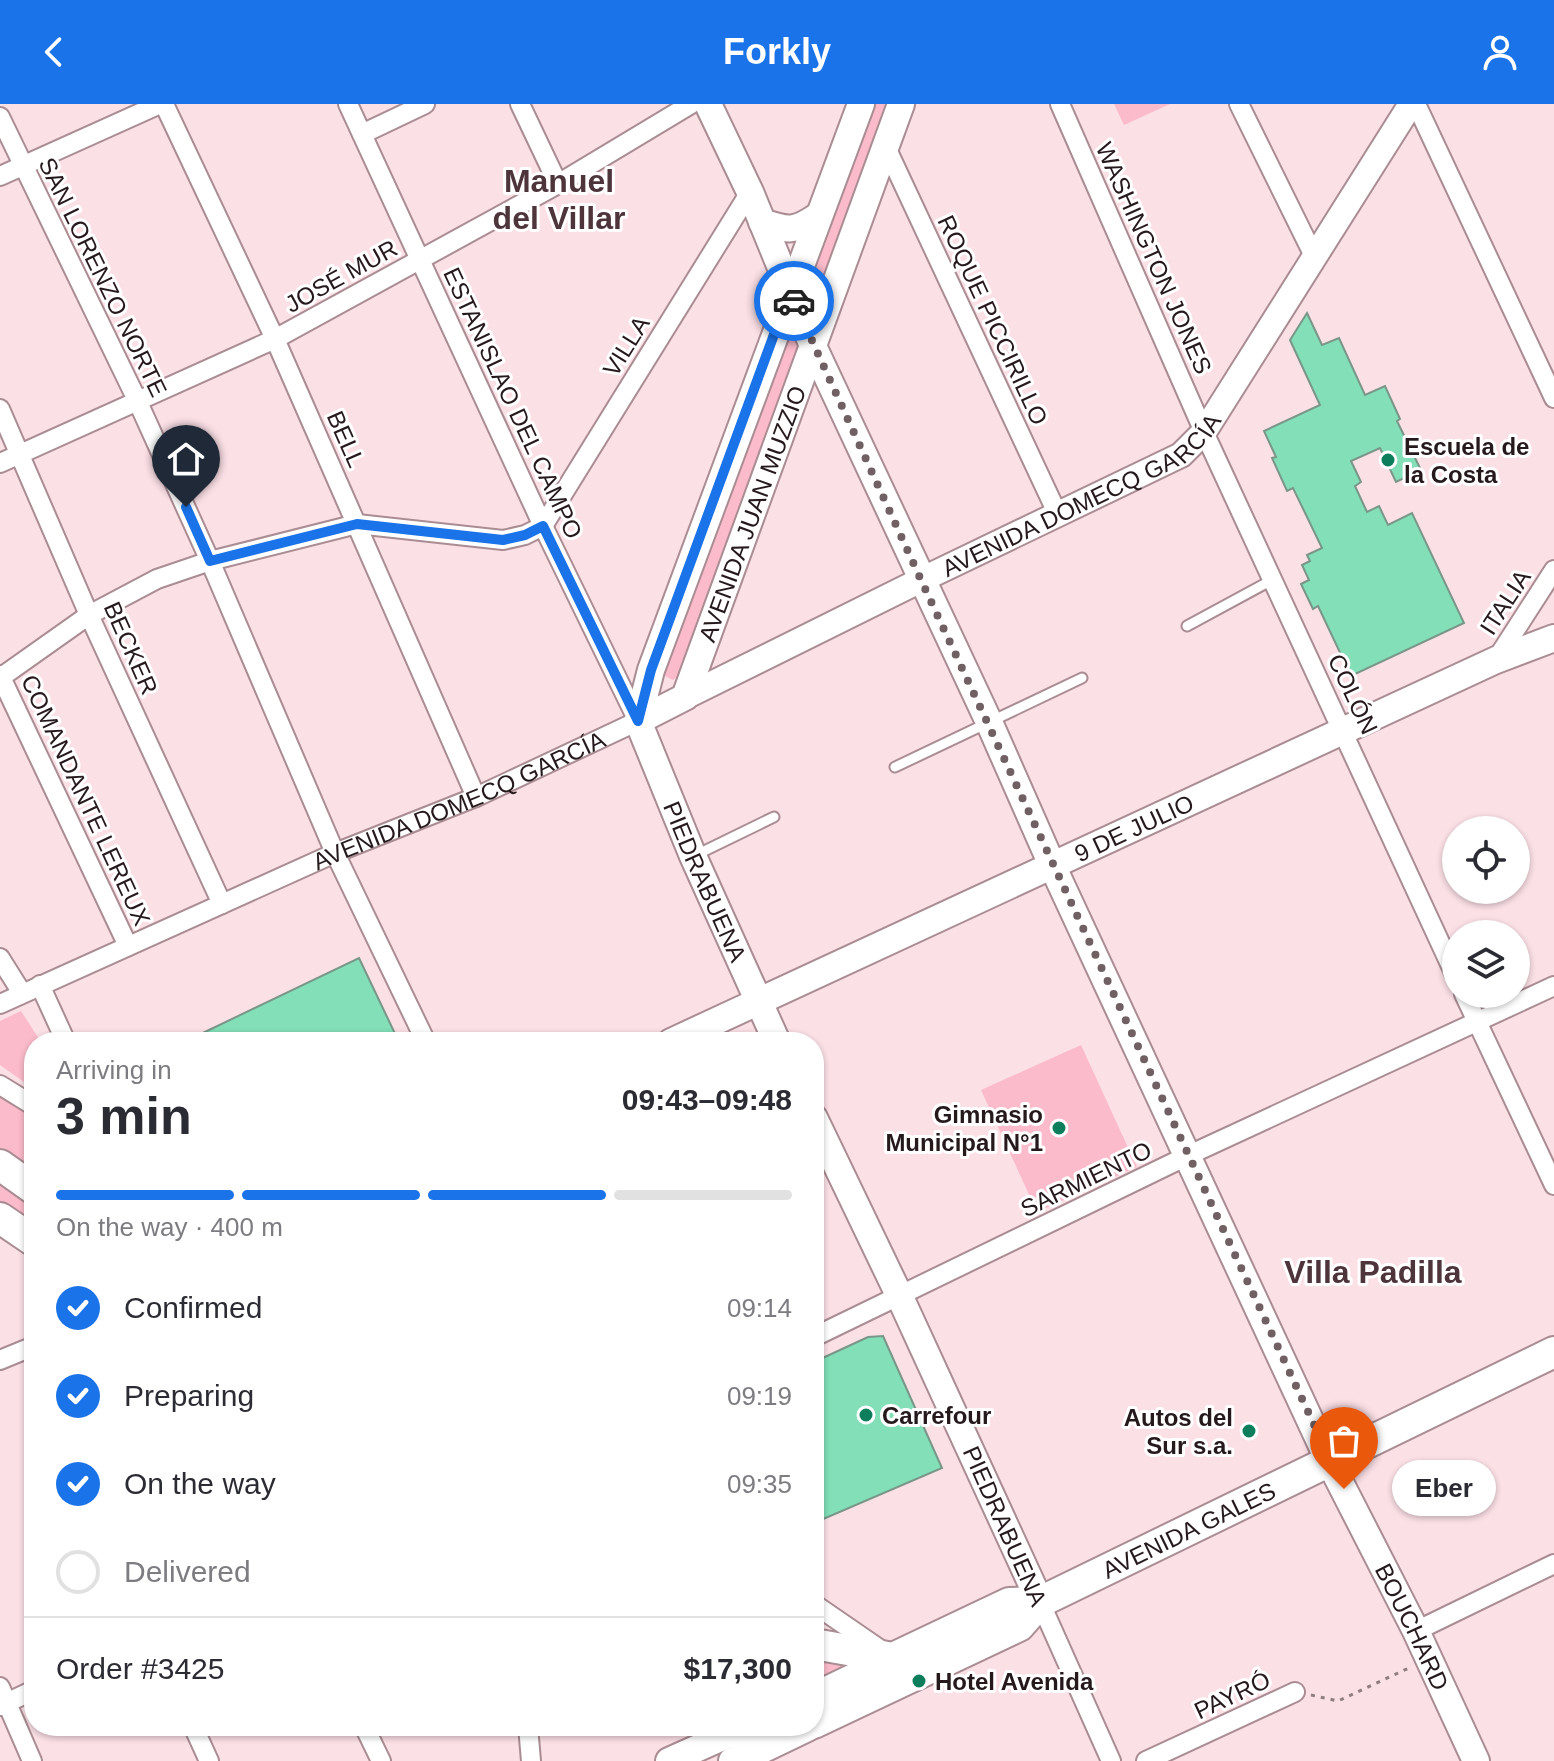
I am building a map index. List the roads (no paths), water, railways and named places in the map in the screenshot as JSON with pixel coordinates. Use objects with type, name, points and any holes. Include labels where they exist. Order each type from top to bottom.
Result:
[{"type":"main road","name":"BOUCHARD","points":[[708,104],[750,192],[813,346],[989,722],[1052,865],[1329,1461],[1416,1631],[1476,1761]]},
{"type":"main road","name":"AVENIDA JUAN MUZZIO","points":[[638,721],[651,670],[861,104]]},
{"type":"main road","name":"AVENIDA JUAN MUZZIO","points":[[685,697],[901,104]]},
{"type":"main road","points":[[762,222],[785,230],[803,227],[818,216]]},
{"type":"main road","name":"9 DE JULIO","points":[[692,1032],[1496,660],[1554,638]]},
{"type":"main road","name":"AVENIDA DOMECQ GARCÍA","points":[[638,721],[685,697]]},
{"type":"main road","name":"PIEDRABUENA","points":[[638,721],[693,856],[772,1032]]},
{"type":"main road","name":"PIEDRABUENA","points":[[824,1139],[1040,1602]]},
{"type":"main road","points":[[0,1165],[24,1182]]},
{"type":"main road","points":[[0,1218],[24,1234]]},
{"type":"main road","name":"AVENIDA GALES","points":[[824,1718],[1019,1626],[1040,1602],[1554,1352]]},
{"type":"main road","name":"AVENIDA GALES","points":[[824,1691],[1009,1603],[1040,1602]]},
{"type":"main road","points":[[824,1646],[893,1658]]},
{"type":"main road","points":[[669,1761],[768,1736]]},
{"type":"street","points":[[0,176],[162,104]]},
{"type":"street","name":"BELL","points":[[162,104],[275,339],[476,797]]},
{"type":"street","name":"ESTANISLAO DEL CAMPO","points":[[348,104],[543,526],[638,721]]},
{"type":"street","points":[[362,134],[425,104]]},
{"type":"street","points":[[520,104],[558,184]]},
{"type":"street","name":"JOSÉ MUR","points":[[0,463],[275,339],[558,184],[691,104]]},
{"type":"street","name":"WASHINGTON JONES","points":[[1060,104],[1204,432]]},
{"type":"street","points":[[1239,104],[1314,256]]},
{"type":"street","points":[[1413,104],[1554,398]]},
{"type":"street","name":"AVENIDA DOMECQ GARCÍA","points":[[685,697],[1181,455],[1204,432],[1413,104]]},
{"type":"street","name":"SAN LORENZO NORTE","points":[[0,117],[137,400],[210,561],[335,853],[421,1032]]},
{"type":"street","name":"ROQUE PICCIRILLO","points":[[885,145],[1058,515]]},
{"type":"street","name":"VILLA","points":[[543,526],[750,192]]},
{"type":"street","name":"BECKER","points":[[0,409],[89,615],[222,904]]},
{"type":"street","name":"COLÓN","points":[[1204,432],[1442,946]]},
{"type":"street","points":[[1,676],[89,615],[157,579],[210,561],[357,524],[503,540],[525,535],[543,526]]},
{"type":"street","name":"ITALIA","points":[[1496,660],[1554,570]]},
{"type":"street","name":"COMANDANTE LEREUX","points":[[1,676],[128,946]]},
{"type":"street","name":"AVENIDA DOMECQ GARCÍA","points":[[0,1004],[335,853],[476,797],[638,721]]},
{"type":"street","points":[[0,958],[22,993]]},
{"type":"street","points":[[40,985],[61,1032]]},
{"type":"street","name":"SARMIENTO","points":[[824,1332],[1189,1155],[1554,986]]},
{"type":"street","points":[[1470,1008],[1554,1185]]},
{"type":"street","points":[[0,1085],[24,1100]]},
{"type":"street","points":[[0,1360],[24,1350]]},
{"type":"street","points":[[1416,1631],[1554,1564]]},
{"type":"street","name":"PIEDRABUENA","points":[[1040,1602],[1111,1761]]},
{"type":"street","points":[[824,1611],[893,1658]]},
{"type":"street","points":[[24,1692],[2,1698],[32,1761]]},
{"type":"street","name":"PAYRÓ","points":[[1146,1761],[1295,1692]]},
{"type":"street","points":[[198,1736],[209,1761]]},
{"type":"street","points":[[369,1736],[381,1761]]},
{"type":"street","points":[[529,1736],[531,1761]]},
{"type":"lane","points":[[1187,626],[1273,580]]},
{"type":"lane","points":[[895,767],[1082,678]]},
{"type":"lane","points":[[693,856],[774,817]]},
{"type":"place","name":"Escuela de la Costa","points":[[1388,460]]},
{"type":"place","name":"Gimnasio Municipal N°1","points":[[1059,1128]]},
{"type":"place","name":"Carrefour","points":[[866,1415]]},
{"type":"place","name":"Autos del Sur s.a.","points":[[1249,1431]]},
{"type":"place","name":"Eber","points":[[1344,1489]]},
{"type":"place","name":"Hotel Avenida","points":[[919,1681]]},
{"type":"district","name":"Manuel del Villar","points":[[559,200]]},
{"type":"district","name":"Villa Padilla","points":[[1373,1272]]}]
